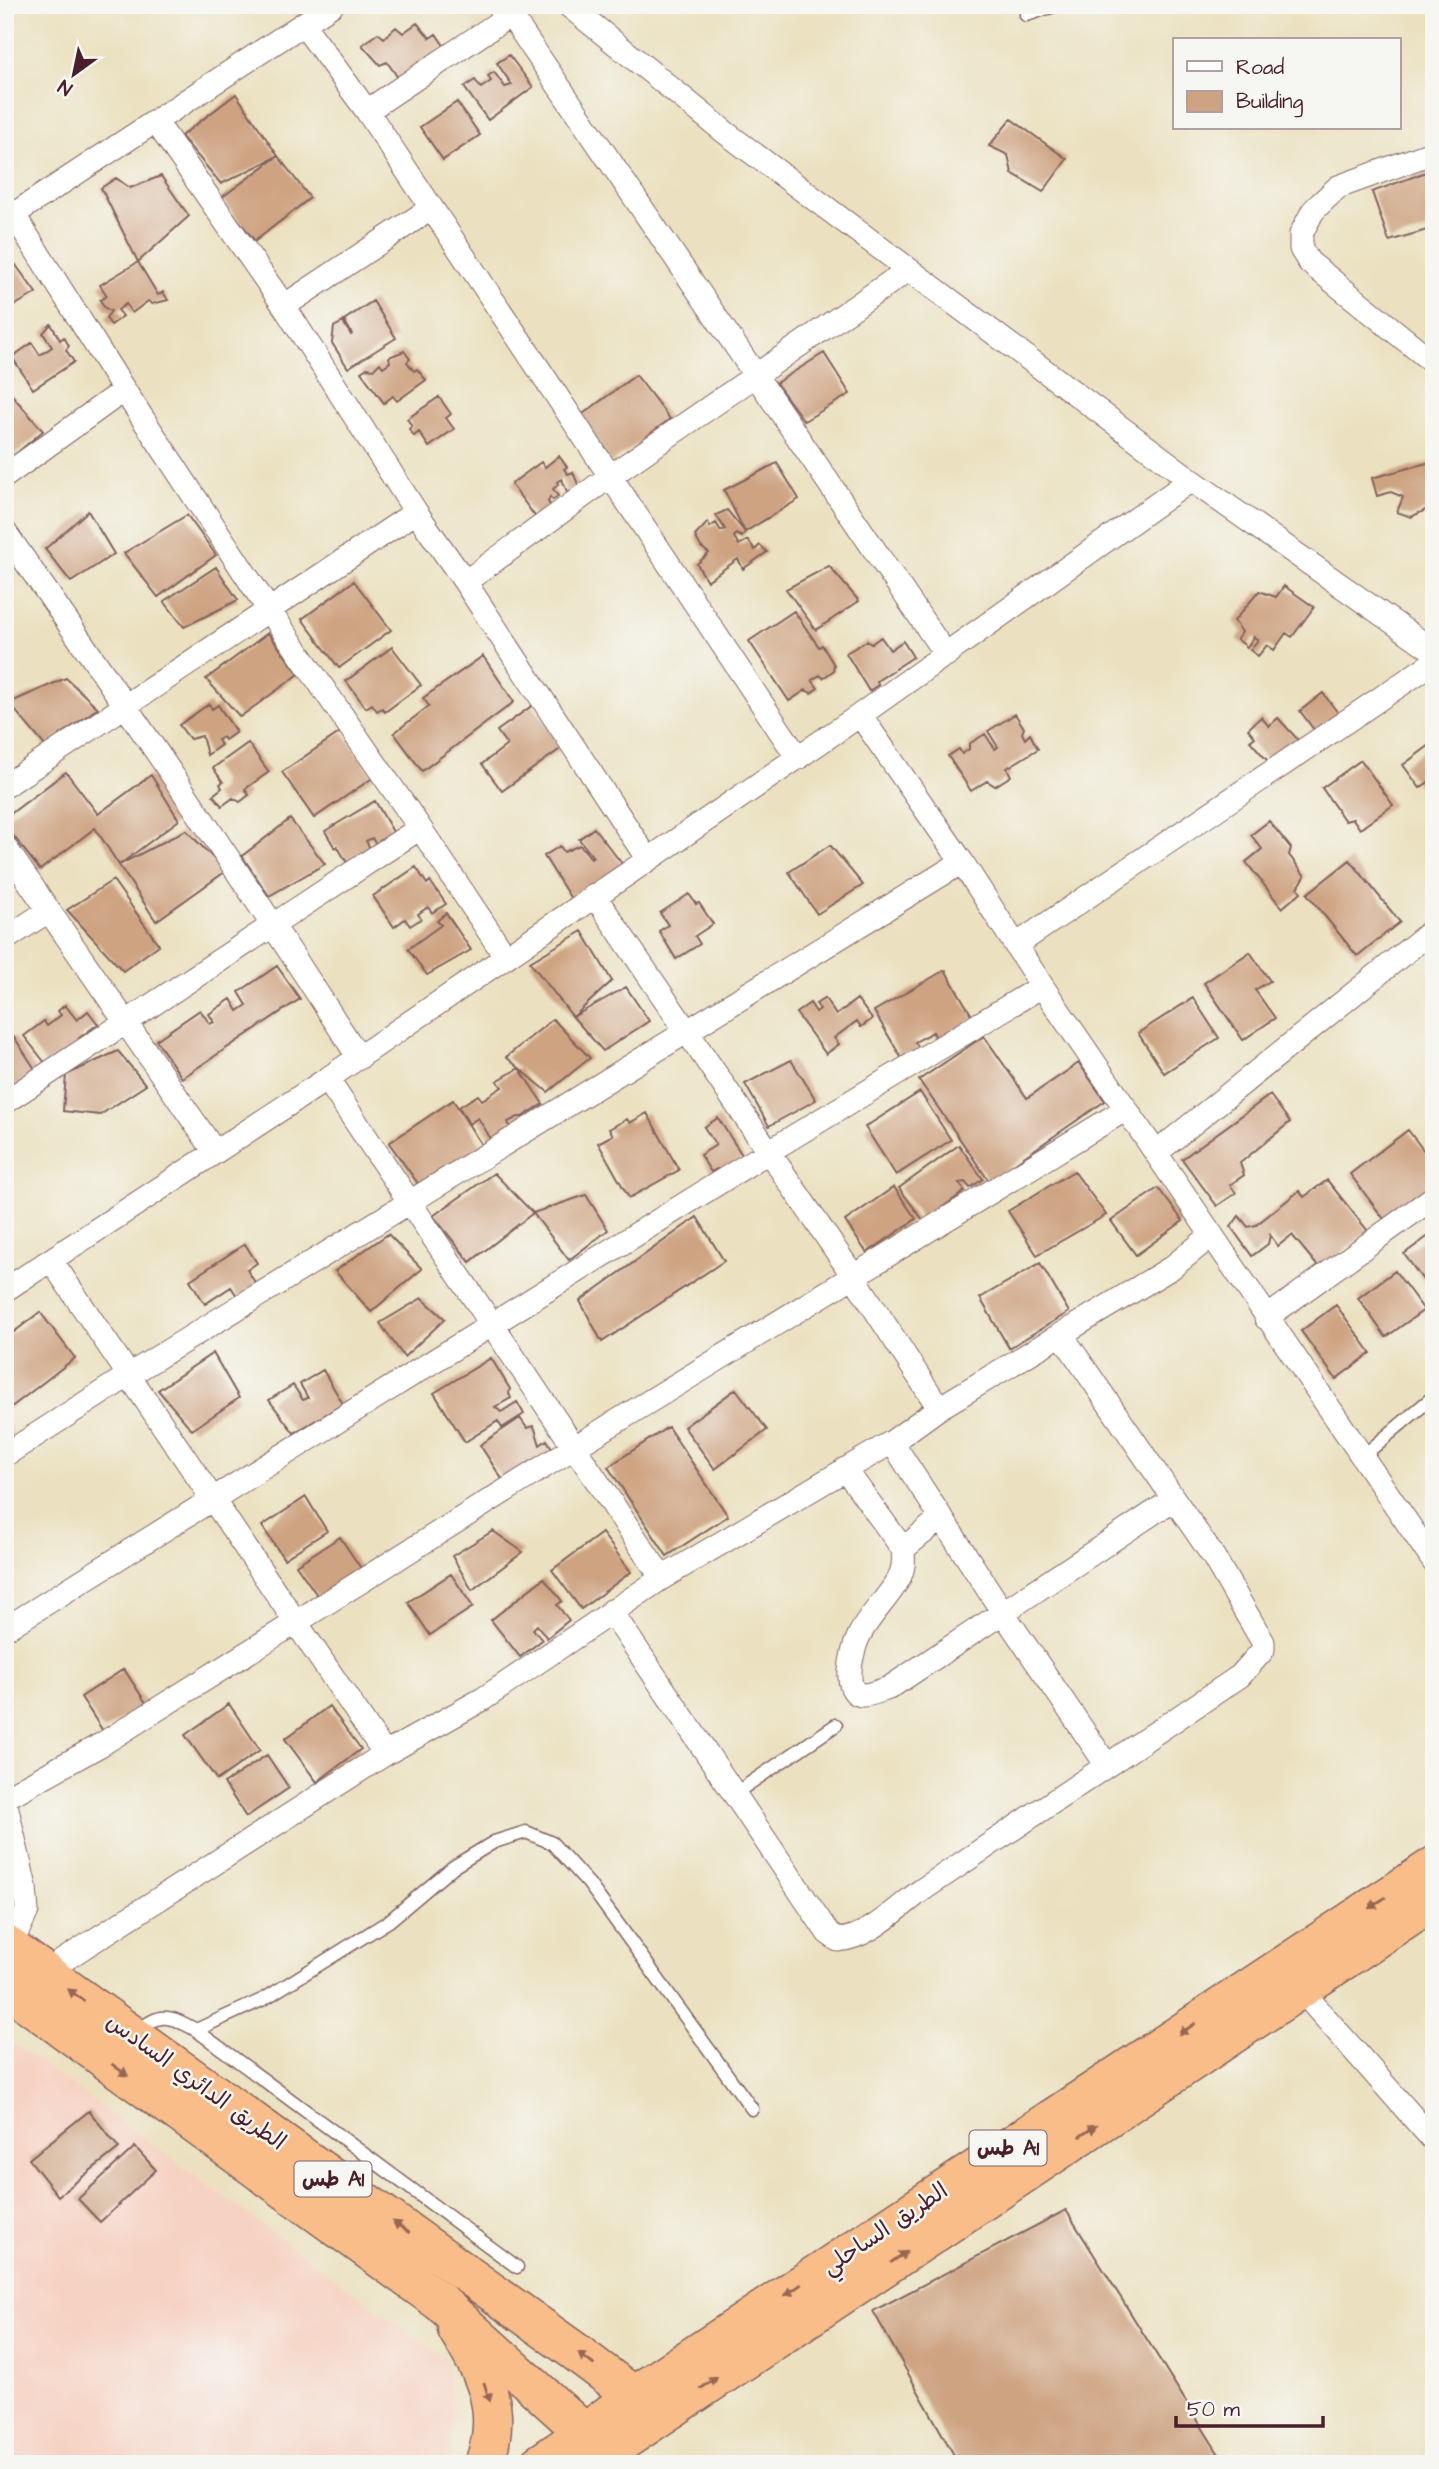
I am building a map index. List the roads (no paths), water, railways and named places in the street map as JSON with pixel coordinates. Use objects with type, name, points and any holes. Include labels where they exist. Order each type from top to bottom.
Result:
[{"type":"highway","name":"الطريق الساحلي","points":[[642,2415],[1434,1866]]},
{"type":"highway","name":"الطريق الساحلي","points":[[642,2415],[1434,1900]]},
{"type":"highway","name":"الطريق الدائري السادس","points":[[7,1945],[452,2264],[642,2415]]},
{"type":"highway","name":"الطريق الدائري السادس","points":[[5,1987],[440,2302],[587,2449]]},
{"type":"highway","points":[[452,2264],[440,2302],[460,2334],[489,2392],[494,2416],[484,2464]]},
{"type":"highway","points":[[539,2464],[587,2449],[642,2415]]},
{"type":"street","points":[[332,5],[9,217],[269,610],[506,957]]},
{"type":"street","points":[[568,5],[726,133],[908,270],[1191,480],[1434,651]]},
{"type":"street","points":[[367,111],[518,11],[755,376],[946,655]]},
{"type":"street","points":[[303,24],[367,111],[798,758]]},
{"type":"street","points":[[156,122],[284,306],[416,512],[647,858]]},
{"type":"street","points":[[1434,152],[1338,187],[1313,211],[1301,234],[1301,249],[1309,262],[1434,363]]},
{"type":"street","points":[[284,306],[430,209]]},
{"type":"street","points":[[465,582],[609,477],[908,270]]},
{"type":"street","points":[[5,477],[124,390]]},
{"type":"street","points":[[5,1290],[359,1058],[647,858],[860,715],[1191,480]]},
{"type":"street","points":[[5,786],[416,512]]},
{"type":"street","points":[[5,532],[125,704],[273,924],[359,1058]]},
{"type":"street","points":[[1016,945],[1434,663]]},
{"type":"street","points":[[860,715],[962,862],[1042,986],[1266,1318],[1434,1562]]},
{"type":"street","points":[[5,1102],[420,828]]},
{"type":"street","points":[[5,847],[124,1024],[215,1152]]},
{"type":"street","points":[[5,1455],[408,1202],[962,862]]},
{"type":"street","points":[[594,895],[854,1277],[939,1408]]},
{"type":"street","points":[[5,939],[48,911]]},
{"type":"street","points":[[1156,1153],[1434,929]]},
{"type":"street","points":[[5,1629],[768,1152],[1042,986]]},
{"type":"street","points":[[327,1079],[662,1578]]},
{"type":"street","points":[[7,1945],[27,1911],[25,1887],[5,1799],[102,1744],[575,1447],[1126,1109]]},
{"type":"street","points":[[1266,1318],[1434,1196]]},
{"type":"street","points":[[45,1972],[385,1754],[483,1699],[662,1578],[892,1442],[939,1408],[1171,1268],[1212,1235]]},
{"type":"street","points":[[51,1260],[385,1754]]},
{"type":"street","points":[[611,1611],[828,1933],[838,1940],[852,1939],[1240,1676],[1263,1650],[1263,1642],[1213,1556],[1060,1334]]},
{"type":"street","points":[[892,1442],[1106,1765]]},
{"type":"street","points":[[845,1469],[903,1549],[905,1564],[897,1581],[858,1638],[849,1671],[851,1687],[856,1693],[865,1695],[889,1688],[1174,1499]]},
{"type":"street","points":[[903,1549],[941,1518]]},
{"type":"street","points":[[1300,1989],[1434,2141]]},
{"type":"lane","points":[[1026,15],[1057,5]]},
{"type":"lane","points":[[1363,1456],[1434,1396]]},
{"type":"lane","points":[[734,1794],[836,1725]]},
{"type":"lane","points":[[196,2030],[264,1999],[389,1921],[453,1867],[494,1842],[526,1832],[552,1843],[589,1884],[752,2109]]},
{"type":"lane","points":[[132,2036],[145,2024],[162,2016],[175,2018],[196,2030],[517,2267]]}]
